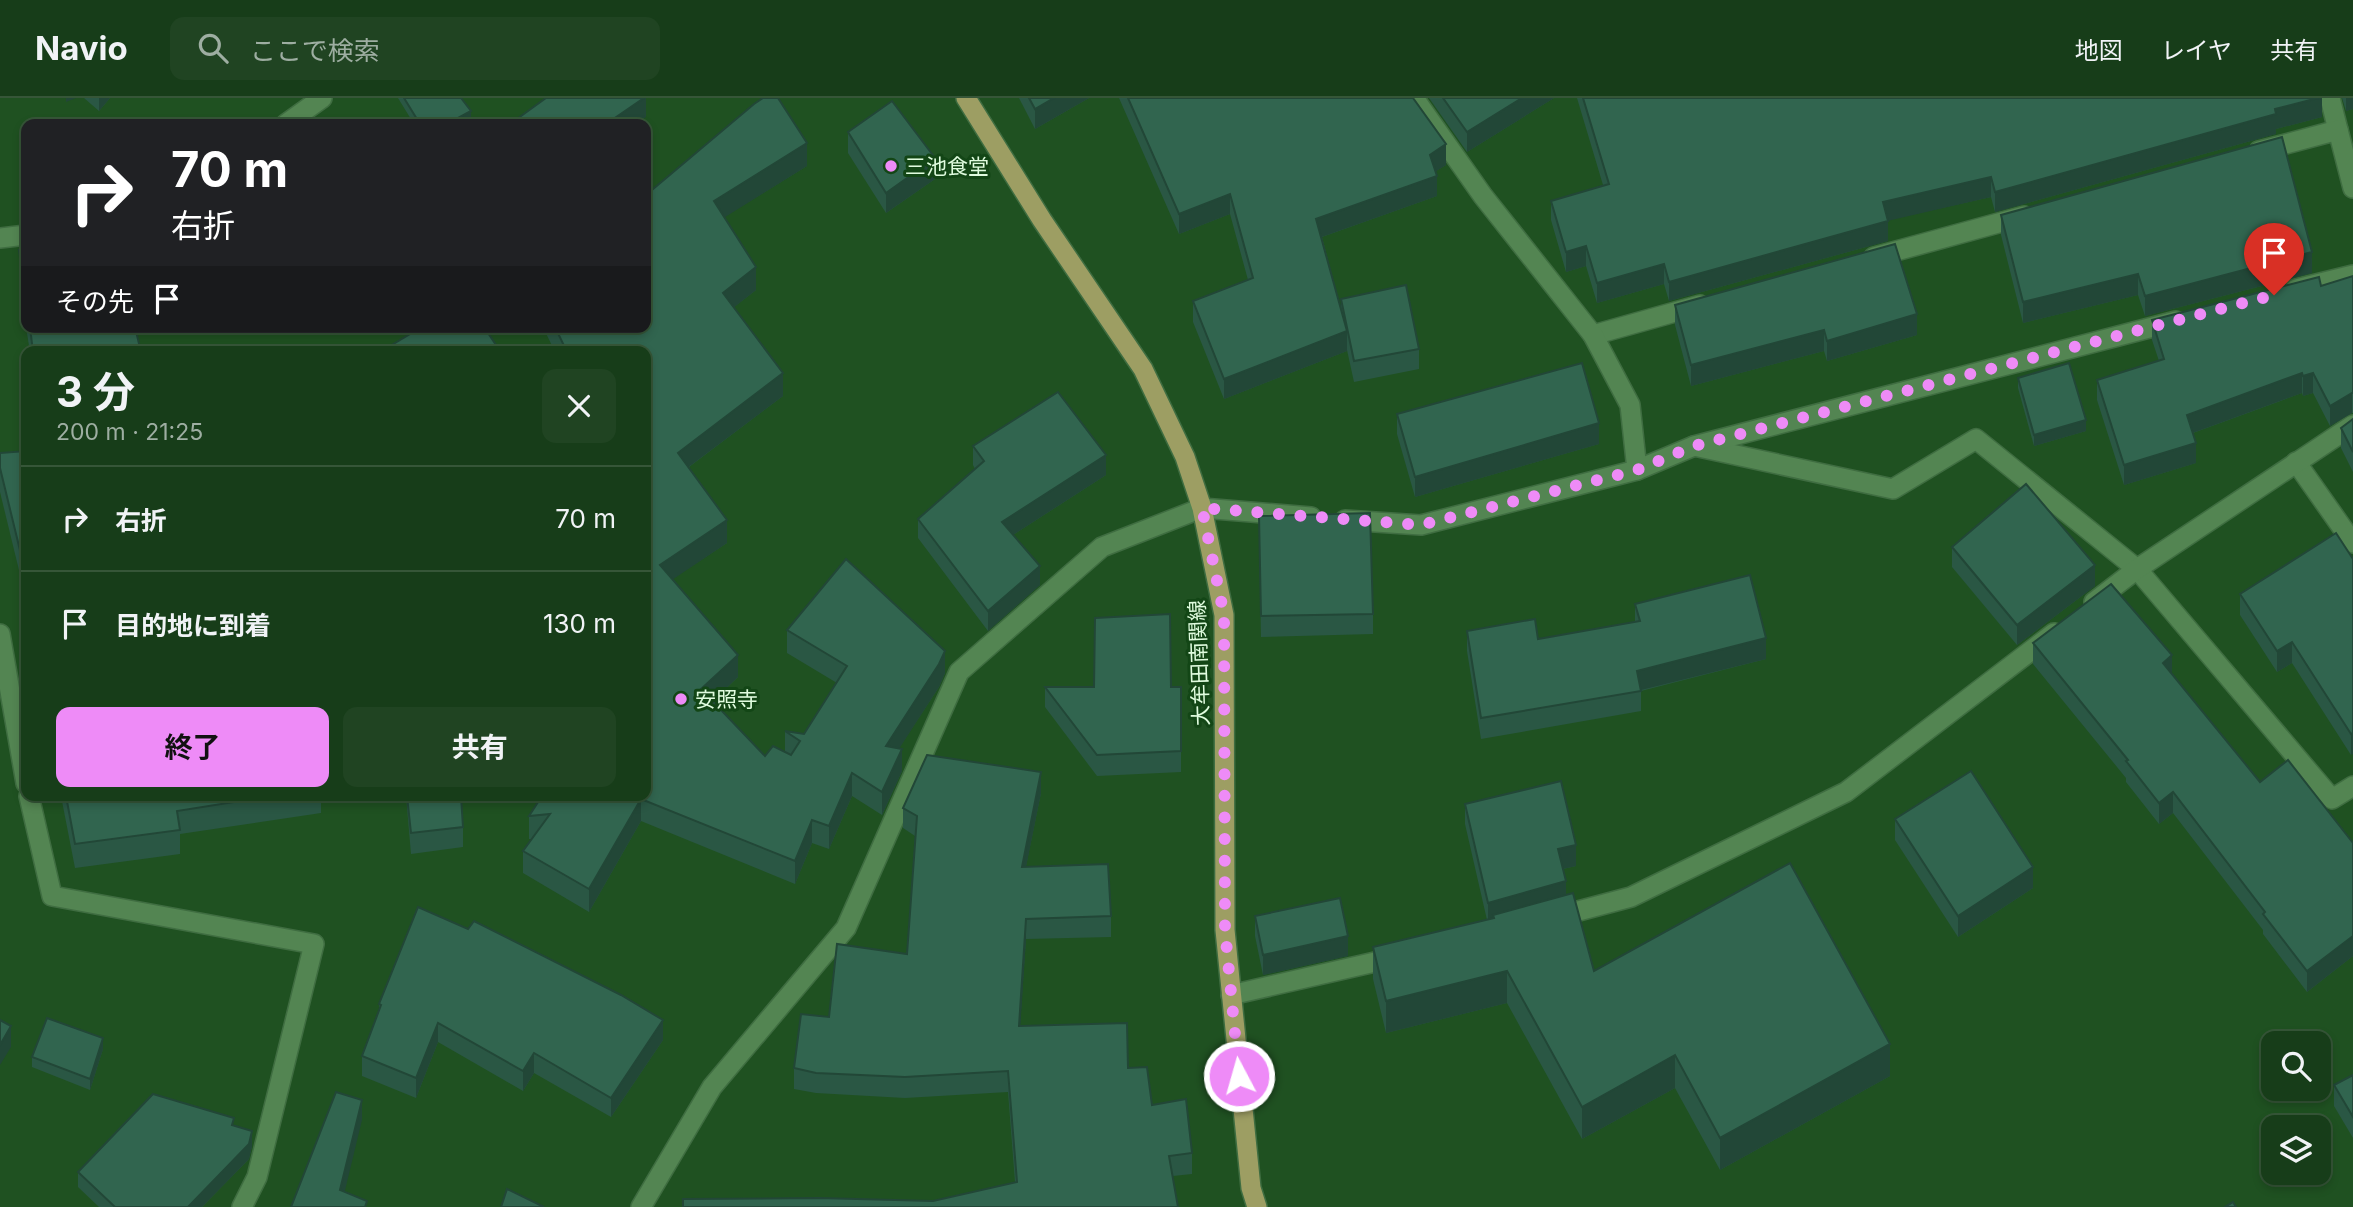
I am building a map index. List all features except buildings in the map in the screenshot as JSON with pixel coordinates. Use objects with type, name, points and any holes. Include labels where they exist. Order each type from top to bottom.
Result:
[{"type":"main road","name":"大牟田南関線","points":[[966,98],[1042,220],[1143,369],[1185,457],[1202,508],[1224,615],[1225,930],[1251,1188],[1257,1207]]},
{"type":"street","points":[[293,119],[323,98]]},
{"type":"street","points":[[1414,98],[1483,195],[1593,335],[1630,405],[1637,470]]},
{"type":"street","points":[[2330,98],[2353,188]]},
{"type":"street","points":[[2245,155],[2337,130]]},
{"type":"street","points":[[1859,261],[2045,210]]},
{"type":"street","points":[[0,238],[21,236]]},
{"type":"street","points":[[2272,296],[2353,275]]},
{"type":"street","points":[[1593,335],[1713,302]]},
{"type":"street","points":[[642,1207],[712,1087],[846,928],[959,672],[1102,547],[1202,508],[1421,525],[1637,470],[1694,446],[2192,317]]},
{"type":"street","points":[[1540,921],[1631,897],[1846,792],[2137,569],[2353,425]]},
{"type":"street","points":[[1694,446],[1893,489],[1976,439],[2137,569],[2332,799],[2353,786]]},
{"type":"street","points":[[2296,462],[2353,543]]},
{"type":"street","points":[[0,634],[21,754]]},
{"type":"street","points":[[30,801],[52,896],[314,944],[257,1177],[242,1207]]},
{"type":"street","points":[[1231,995],[1421,952]]},
{"type":"place","name":"三池食堂","points":[[891,166]]},
{"type":"place","name":"安照寺","points":[[681,699]]},
{"type":"route","points":[[1239,1076],[1225,930],[1224,615],[1202,508],[1421,525],[1637,470],[1694,446],[2274,295]]}]
